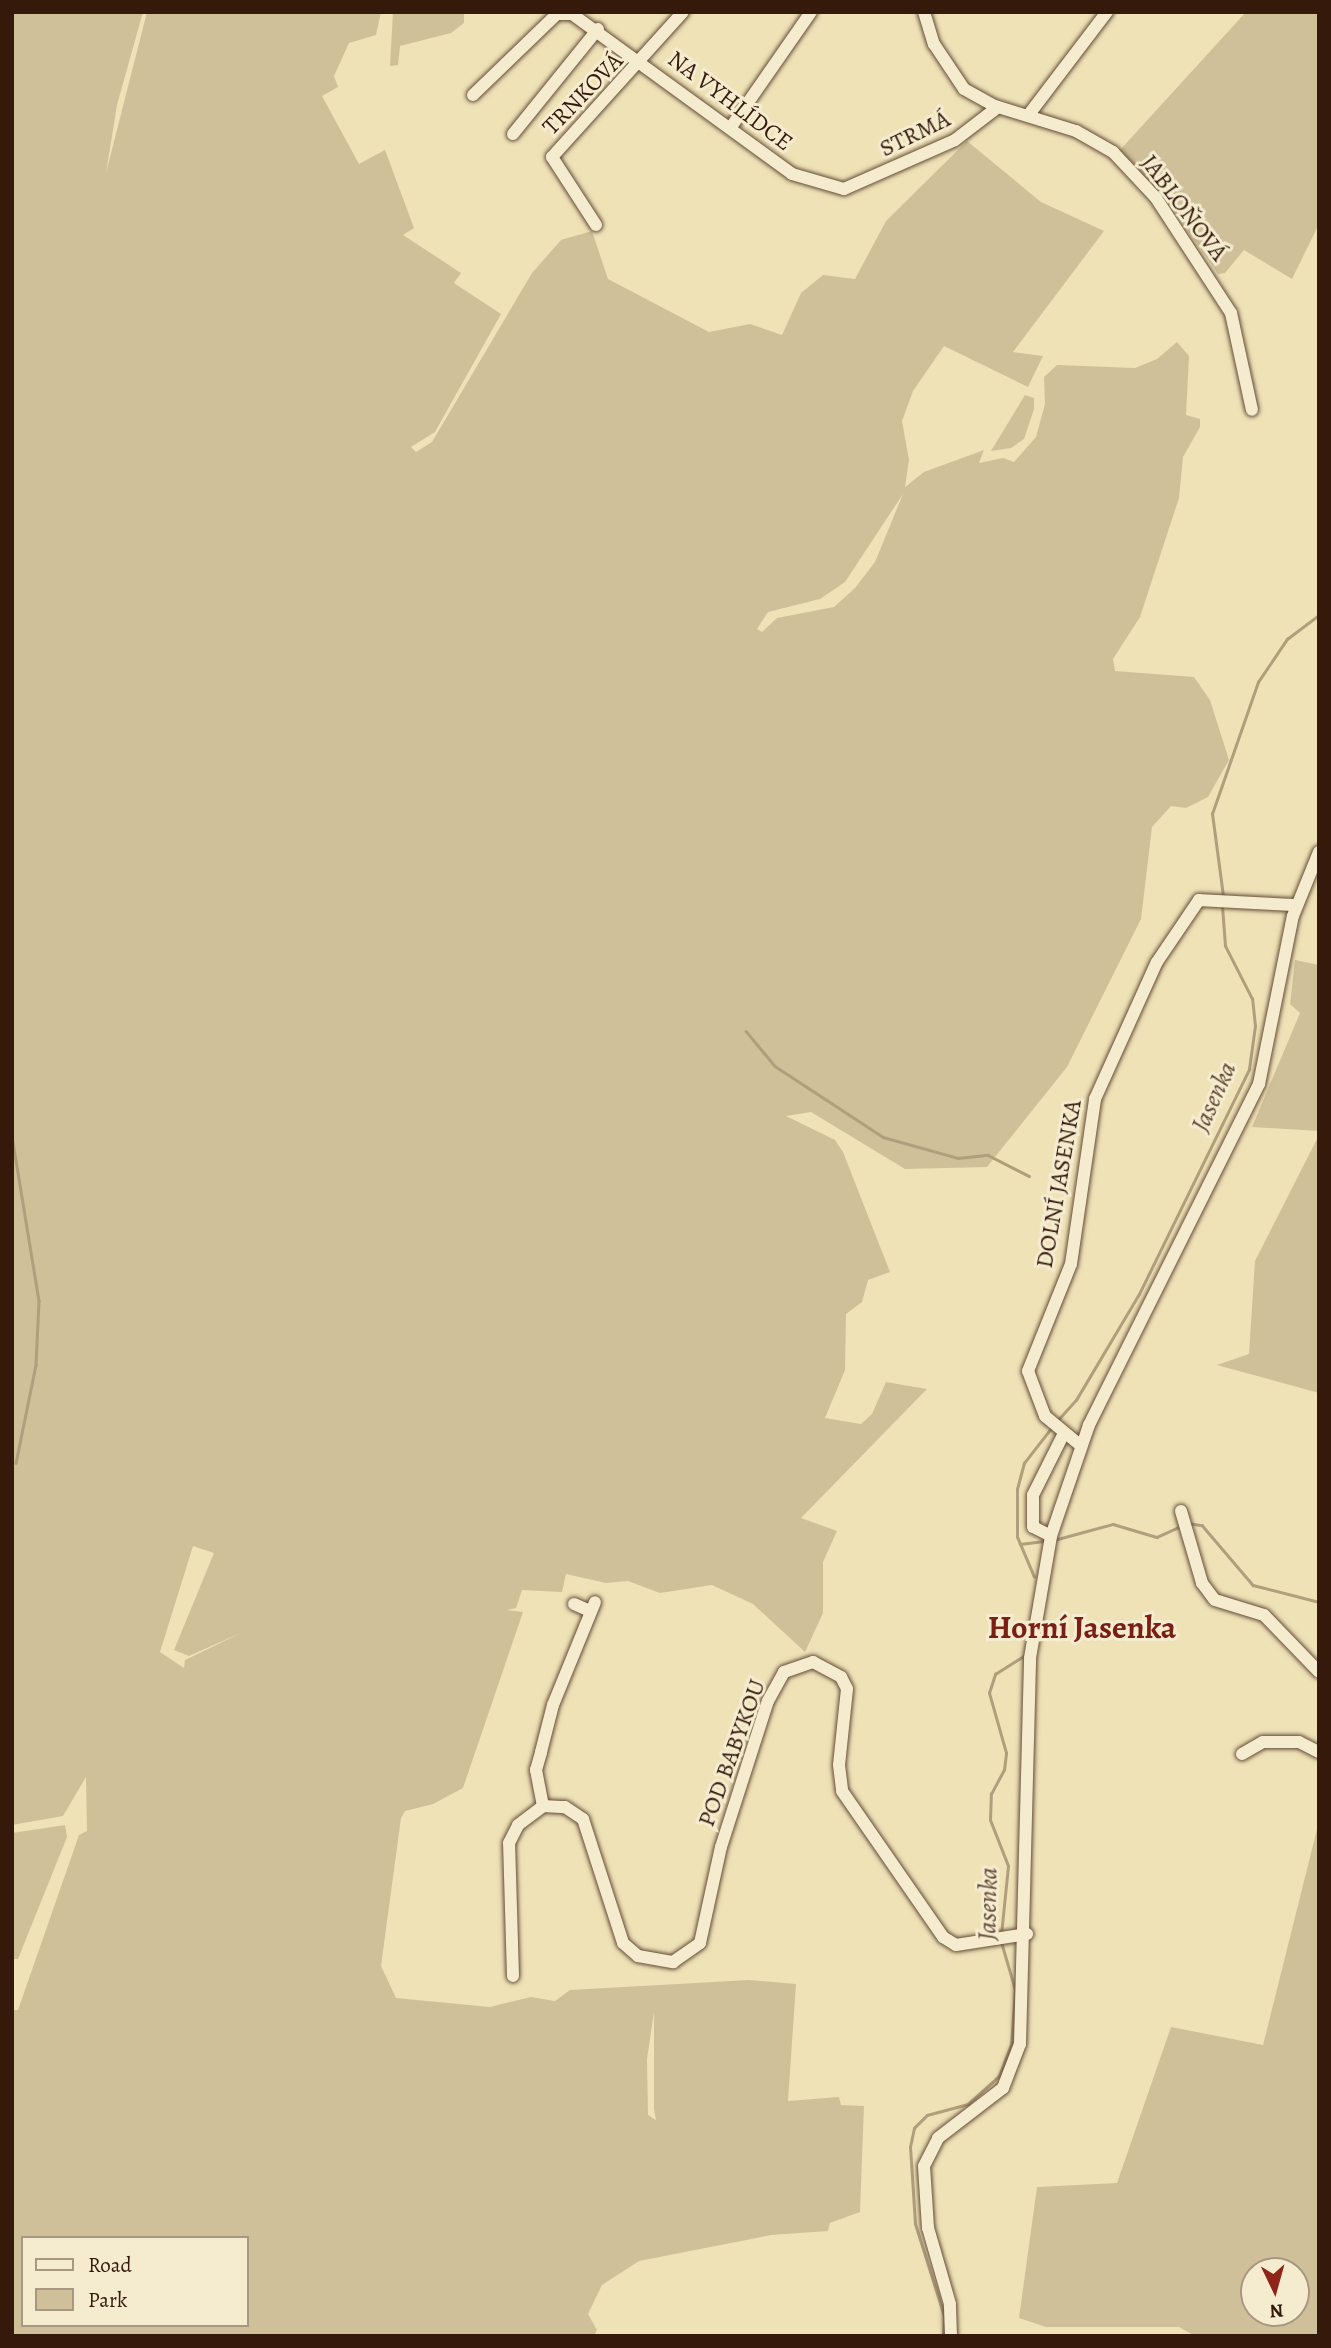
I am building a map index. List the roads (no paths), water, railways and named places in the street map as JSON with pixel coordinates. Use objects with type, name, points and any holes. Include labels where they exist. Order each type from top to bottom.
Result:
[{"type":"street","points":[[643,62],[683,12]]},
{"type":"street","points":[[730,127],[811,12]]},
{"type":"street","name":"JABLOŇOVÁ","points":[[924,12],[934,44],[964,89],[998,107],[1030,113],[1113,152],[1156,198],[1231,313],[1252,410]]},
{"type":"street","points":[[1030,113],[1107,12]]},
{"type":"street","name":"NA VYHLÍDCE","points":[[473,95],[557,14],[572,14],[598,29],[792,174],[844,189]]},
{"type":"street","points":[[513,134],[598,29]]},
{"type":"street","name":"TRNKOVÁ","points":[[596,225],[552,157],[643,62]]},
{"type":"street","name":"STRMÁ","points":[[844,189],[955,139],[998,107]]},
{"type":"street","points":[[951,2336],[950,2304],[928,2228],[925,2161],[938,2138],[991,2101],[1011,2074],[1022,2031],[1027,1934],[1029,1668],[1050,1540],[1080,1445],[1253,1097],[1271,1041],[1296,905],[1319,852]]},
{"type":"street","name":"DOLNÍ JASENKA","points":[[1080,1445],[1063,1435],[1049,1420],[1028,1371],[1071,1264],[1095,1099],[1157,962],[1195,904],[1212,897],[1296,905]]},
{"type":"street","points":[[1050,1540],[1034,1527],[1033,1494],[1063,1435]]},
{"type":"street","points":[[1181,1511],[1202,1583],[1215,1600],[1264,1615],[1319,1672]]},
{"type":"street","points":[[513,1976],[509,1843],[518,1825],[543,1806],[536,1770],[553,1705],[592,1607],[574,1604]]},
{"type":"street","name":"POD BABYKOU","points":[[543,1806],[565,1807],[583,1819],[624,1943],[648,1961],[686,1957],[700,1944],[712,1906],[720,1847],[771,1692],[792,1666],[822,1664],[846,1689],[838,1780],[849,1803],[946,1940],[956,1944],[1027,1934]]},
{"type":"street","points":[[1242,1754],[1263,1742],[1299,1742],[1319,1752]]},
{"type":"waterway","name":"Jasenka","points":[[1319,495],[1319,500]]},
{"type":"waterway","name":"Jasenka","points":[[1223,896],[1212,814],[1258,682],[1287,639],[1319,615]]},
{"type":"waterway","name":"Jasenka","points":[[1056,1422],[1076,1400],[1139,1294],[1249,1069],[1255,1026],[1252,999],[1225,946],[1222,906]]},
{"type":"waterway","points":[[746,1031],[775,1066],[883,1137],[958,1158],[988,1155],[1029,1176]]},
{"type":"waterway","points":[[12,1136],[39,1301],[36,1365],[16,1463]]},
{"type":"waterway","name":"Jasenka","points":[[1034,1577],[1017,1537],[1017,1489],[1024,1463],[1052,1427]]},
{"type":"waterway","points":[[1187,1523],[1202,1525],[1253,1585],[1319,1602]]},
{"type":"waterway","points":[[1054,1540],[1113,1524],[1157,1537],[1181,1526]]},
{"type":"waterway","points":[[1020,1544],[1044,1541]]},
{"type":"waterway","name":"Jasenka","points":[[1001,1935],[1008,1866],[990,1820],[991,1794],[1004,1770],[1006,1753],[989,1693],[995,1674],[1025,1655]]},
{"type":"waterway","name":"Jasenka","points":[[943,2336],[944,2316],[915,2224],[910,2147],[914,2128],[927,2115],[968,2104],[999,2076],[1011,2045],[1015,1990],[1001,1942]]},
{"type":"district","name":"Horní Jasenka","points":[[1082,1627]]}]
